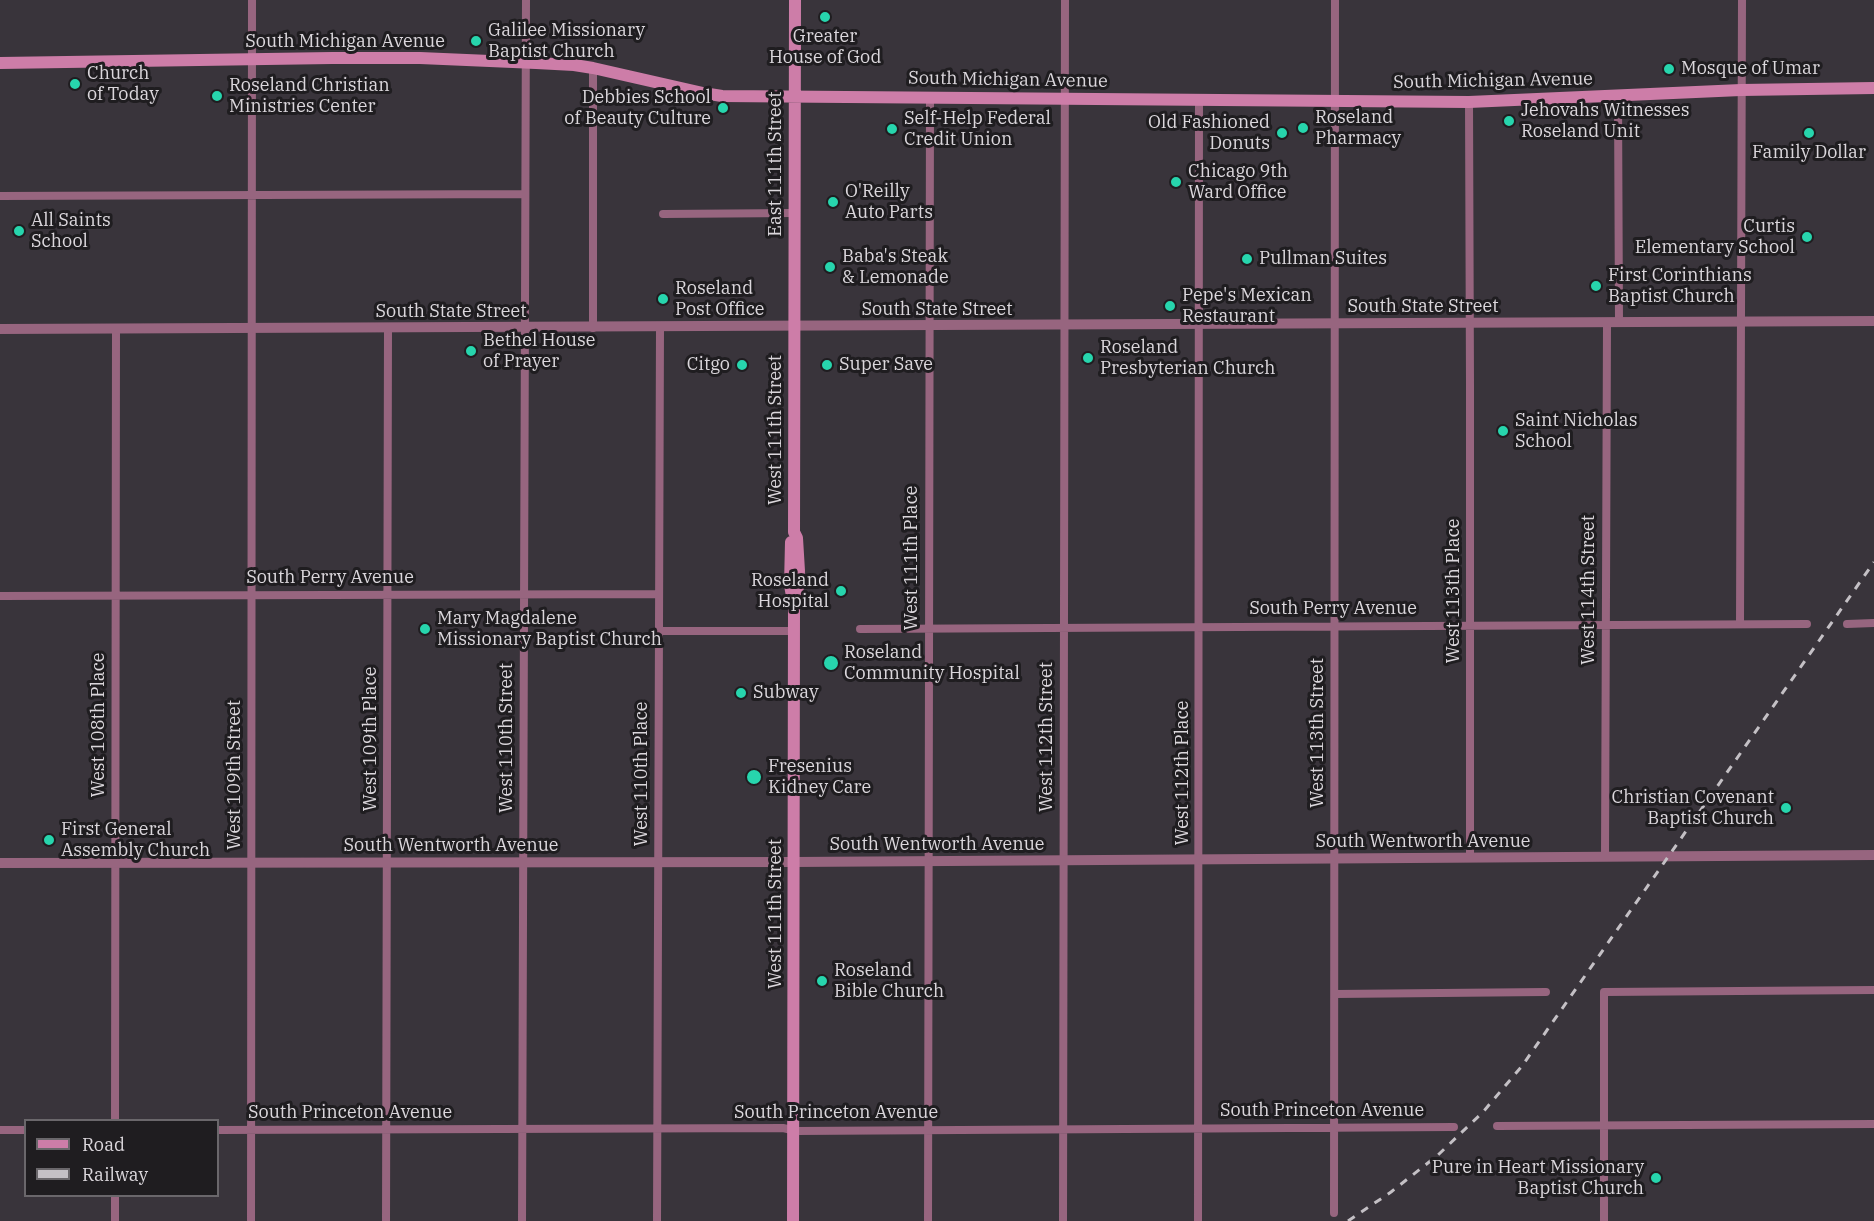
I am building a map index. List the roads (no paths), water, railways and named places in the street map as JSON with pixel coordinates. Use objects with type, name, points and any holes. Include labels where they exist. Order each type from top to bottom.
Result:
[{"type":"main road","name":"East 111th Street","points":[[794,327],[795,0]]},
{"type":"main road","name":"South Michigan Avenue","points":[[0,63],[420,58],[574,65],[712,94],[930,98],[1469,102],[1741,90],[1874,88]]},
{"type":"main road","name":"West 111th Street","points":[[793,1221],[794,606],[799,571],[797,538],[794,532],[794,327]]},
{"type":"street","name":"West 109th Street","points":[[251,1221],[252,0]]},
{"type":"street","name":"West 110th Street","points":[[522,1221],[526,0]]},
{"type":"street","name":"West 112th Street","points":[[1063,1221],[1065,0]]},
{"type":"street","name":"West 113th Street","points":[[1334,1213],[1335,0]]},
{"type":"street","points":[[1740,624],[1742,0]]},
{"type":"street","points":[[593,68],[593,328]]},
{"type":"street","points":[[1618,96],[1619,322]]},
{"type":"street","name":"West 111th Place","points":[[928,1221],[930,98]]},
{"type":"street","name":"West 112th Place","points":[[1198,1221],[1199,100]]},
{"type":"street","name":"West 113th Place","points":[[1469,102],[1470,858]]},
{"type":"street","points":[[0,196],[525,194]]},
{"type":"street","points":[[663,214],[794,213]]},
{"type":"street","name":"South State Street","points":[[0,329],[660,328],[1874,321]]},
{"type":"street","name":"West 114th Street","points":[[1605,857],[1607,323]]},
{"type":"street","name":"West 109th Place","points":[[386,1221],[388,328]]},
{"type":"street","name":"West 110th Place","points":[[657,1221],[660,328]]},
{"type":"street","name":"West 108th Place","points":[[115,1119],[116,329]]},
{"type":"street","name":"South Perry Avenue","points":[[0,596],[659,594]]},
{"type":"street","points":[[1846,624],[1874,623]]},
{"type":"street","name":"South Perry Avenue","points":[[860,628],[1807,624]]},
{"type":"street","points":[[659,630],[794,631]]},
{"type":"street","name":"South Wentworth Avenue","points":[[0,863],[794,862],[1874,855]]},
{"type":"street","points":[[1604,1221],[1604,992],[1874,990]]},
{"type":"street","points":[[1335,994],[1546,992]]},
{"type":"street","points":[[1497,1126],[1874,1124]]},
{"type":"street","name":"South Princeton Avenue","points":[[219,1130],[1454,1127]]},
{"type":"street","points":[[0,1130],[24,1130]]},
{"type":"street","points":[[115,1197],[115,1221]]},
{"type":"railway","points":[[1348,1221],[1391,1192],[1438,1155],[1483,1112],[1522,1066],[1874,562]]},
{"type":"place","name":"Greater House of God","points":[[825,17]]},
{"type":"place","name":"Galilee Missionary Baptist Church","points":[[476,41]]},
{"type":"place","name":"Mosque of Umar","points":[[1669,69]]},
{"type":"place","name":"Church of Today","points":[[75,84]]},
{"type":"place","name":"Roseland Christian Ministries Center","points":[[217,96]]},
{"type":"place","name":"Debbies School of Beauty Culture","points":[[723,108]]},
{"type":"place","name":"Jehovahs Witnesses Roseland Unit","points":[[1509,121]]},
{"type":"place","name":"Roseland Pharmacy","points":[[1303,128]]},
{"type":"place","name":"Self-Help Federal Credit Union","points":[[892,129]]},
{"type":"place","name":"Old Fashioned Donuts","points":[[1282,133]]},
{"type":"place","name":"Family Dollar","points":[[1809,133]]},
{"type":"place","name":"Chicago 9th Ward Office","points":[[1176,182]]},
{"type":"place","name":"O'Reilly Auto Parts","points":[[833,202]]},
{"type":"place","name":"All Saints School","points":[[19,231]]},
{"type":"place","name":"Curtis Elementary School","points":[[1807,237]]},
{"type":"place","name":"Pullman Suites","points":[[1247,259]]},
{"type":"place","name":"Baba's Steak & Lemonade","points":[[830,267]]},
{"type":"place","name":"First Corinthians Baptist Church","points":[[1596,286]]},
{"type":"place","name":"Roseland Post Office","points":[[663,299]]},
{"type":"place","name":"Pepe's Mexican Restaurant","points":[[1170,306]]},
{"type":"place","name":"Bethel House of Prayer","points":[[471,351]]},
{"type":"place","name":"Roseland Presbyterian Church","points":[[1088,358]]},
{"type":"place","name":"Citgo","points":[[742,365]]},
{"type":"place","name":"Super Save","points":[[827,365]]},
{"type":"place","name":"Saint Nicholas School","points":[[1503,431]]},
{"type":"place","name":"Roseland Hospital","points":[[841,591]]},
{"type":"place","name":"Mary Magdalene Missionary Baptist Church","points":[[425,629]]},
{"type":"place","name":"Roseland Community Hospital","points":[[831,663]]},
{"type":"place","name":"Subway","points":[[741,693]]},
{"type":"place","name":"Fresenius Kidney Care","points":[[754,777]]},
{"type":"place","name":"Christian Covenant Baptist Church","points":[[1786,808]]},
{"type":"place","name":"First General Assembly Church","points":[[49,840]]},
{"type":"place","name":"Roseland Bible Church","points":[[822,981]]},
{"type":"place","name":"Pure in Heart Missionary Baptist Church","points":[[1656,1178]]}]
